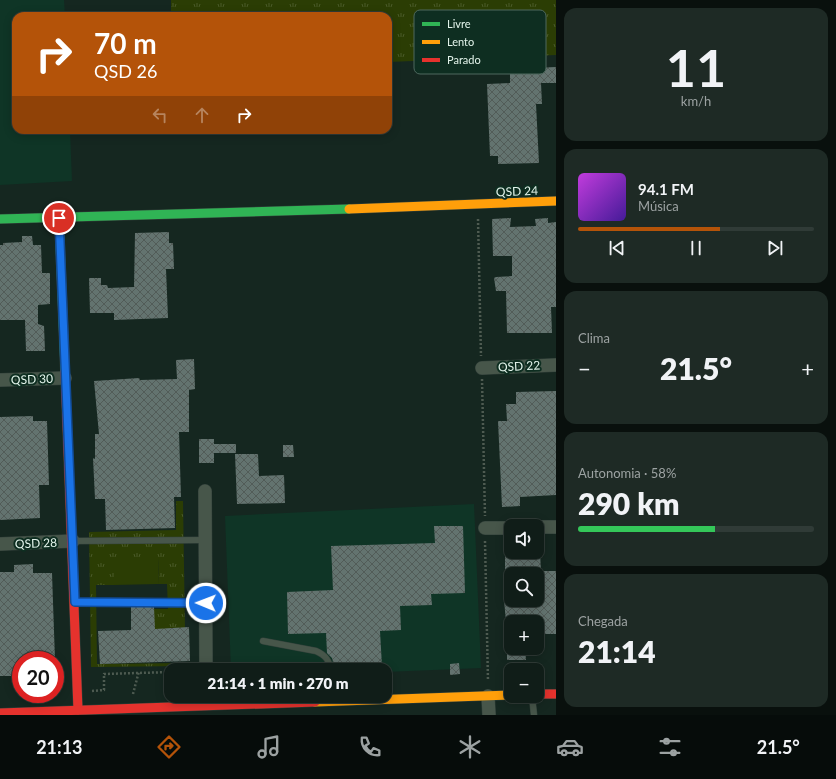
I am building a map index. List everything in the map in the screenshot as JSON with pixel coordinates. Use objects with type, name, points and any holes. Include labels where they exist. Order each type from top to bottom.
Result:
[{"type":"street","name":"QSD 24","points":[[0,219],[556,201]]},
{"type":"street","points":[[59,218],[73,541],[78,710]]},
{"type":"street","name":"QSD 22","points":[[482,368],[556,364]]},
{"type":"street","name":"QSD 30","points":[[0,380],[65,378]]},
{"type":"street","points":[[205,491],[206,663]]},
{"type":"street","points":[[544,527],[556,527]]},
{"type":"street","points":[[485,528],[504,528]]},
{"type":"street","name":"QSD 28","points":[[0,544],[73,541]]},
{"type":"street","points":[[544,694],[556,694]]},
{"type":"street","points":[[392,698],[504,695]]},
{"type":"street","points":[[488,696],[489,715]]},
{"type":"street","points":[[0,713],[78,710],[178,703]]},
{"type":"lane","points":[[73,541],[205,540]]},
{"type":"lane","points":[[75,602],[206,603]]},
{"type":"lane","points":[[263,640],[316,651],[324,654],[329,663]]},
{"type":"lane","points":[[533,703],[534,715]]},
{"type":"path","points":[[478,204],[488,696]]},
{"type":"path","points":[[132,697],[139,672]]},
{"type":"path","points":[[85,691],[104,690],[104,674],[164,672]]},
{"type":"shaded area","points":[[0,0],[64,0],[65,12],[12,12],[12,134],[70,134],[72,181],[0,185]]},
{"type":"shaded area","points":[[474,504],[481,668],[392,672],[392,663],[231,663],[225,516]]},
{"type":"green space","points":[[171,0],[556,0],[556,55],[546,55],[546,10],[414,10],[414,61],[392,62],[392,12],[171,12]]},
{"type":"green space","points":[[176,501],[183,501],[185,631],[151,631],[151,609],[168,609],[167,584],[159,584],[158,558],[114,558],[114,585],[96,585],[97,664],[164,663],[164,666],[91,667],[89,532],[176,530]]},
{"type":"green space","points":[[114,558],[158,558],[159,584],[114,585]]},
{"type":"building","points":[[546,67],[556,67],[556,83],[541,83],[542,104],[536,104],[539,163],[498,164],[498,156],[490,156],[487,84],[510,83],[510,74],[546,74]]},
{"type":"building","points":[[511,218],[510,227],[536,226],[535,219],[548,218],[548,223],[556,222],[556,307],[551,307],[552,333],[507,333],[506,291],[496,291],[494,278],[512,276],[512,256],[493,256],[492,219]]},
{"type":"building","points":[[169,232],[169,243],[173,243],[174,269],[166,269],[168,318],[114,320],[114,313],[90,313],[89,278],[101,278],[101,285],[107,285],[108,288],[134,287],[135,233]]},
{"type":"building","points":[[22,236],[32,236],[33,245],[41,245],[42,273],[50,273],[50,304],[38,305],[38,324],[44,326],[45,351],[26,351],[25,320],[0,320],[0,245],[3,245],[3,243],[22,242]]},
{"type":"building","points":[[194,359],[195,389],[189,390],[189,432],[179,432],[181,497],[174,497],[175,528],[106,530],[105,499],[95,499],[93,458],[95,459],[95,434],[99,434],[94,381],[139,378],[140,380],[177,379],[176,360]]},
{"type":"building","points":[[556,391],[556,495],[520,497],[520,506],[502,507],[498,421],[507,421],[506,404],[516,404],[516,392]]},
{"type":"building","points":[[33,416],[33,421],[47,421],[49,485],[39,485],[40,518],[0,520],[0,417]]},
{"type":"building","points":[[199,439],[214,439],[214,444],[236,444],[236,453],[214,453],[214,463],[199,463]]},
{"type":"building","points":[[283,445],[293,445],[294,457],[283,457]]},
{"type":"building","points":[[235,454],[258,454],[259,476],[284,475],[285,503],[237,504]]},
{"type":"building","points":[[434,526],[463,526],[465,593],[431,594],[432,605],[400,606],[401,630],[380,631],[382,663],[333,663],[332,658],[327,653],[326,633],[288,634],[287,592],[333,590],[331,546],[435,543]]},
{"type":"building","points":[[505,559],[540,559],[541,567],[505,567]]},
{"type":"building","points":[[33,564],[33,573],[52,573],[55,651],[12,651],[12,676],[0,676],[0,572],[14,572],[14,565]]},
{"type":"building","points":[[544,571],[556,571],[556,634],[544,634],[544,615],[505,615],[505,607],[544,607]]},
{"type":"building","points":[[131,607],[154,607],[155,629],[189,627],[190,661],[100,664],[98,631],[131,630]]},
{"type":"building","points":[[507,655],[526,655],[526,660],[507,660]]},
{"type":"building","points":[[459,663],[460,674],[450,675],[450,664]]},
{"type":"traffic: fast","points":[[0,219],[349,209]]},
{"type":"traffic: fast","points":[[59,218],[65,371]]},
{"type":"traffic: slow","points":[[349,209],[556,201]]},
{"type":"traffic: slow","points":[[392,699],[504,695]]},
{"type":"traffic: jam","points":[[65,371],[78,710]]},
{"type":"traffic: jam","points":[[544,694],[556,694]]},
{"type":"traffic: jam","points":[[0,713],[286,703]]},
{"type":"route","points":[[59,218],[75,602],[206,603]]}]
